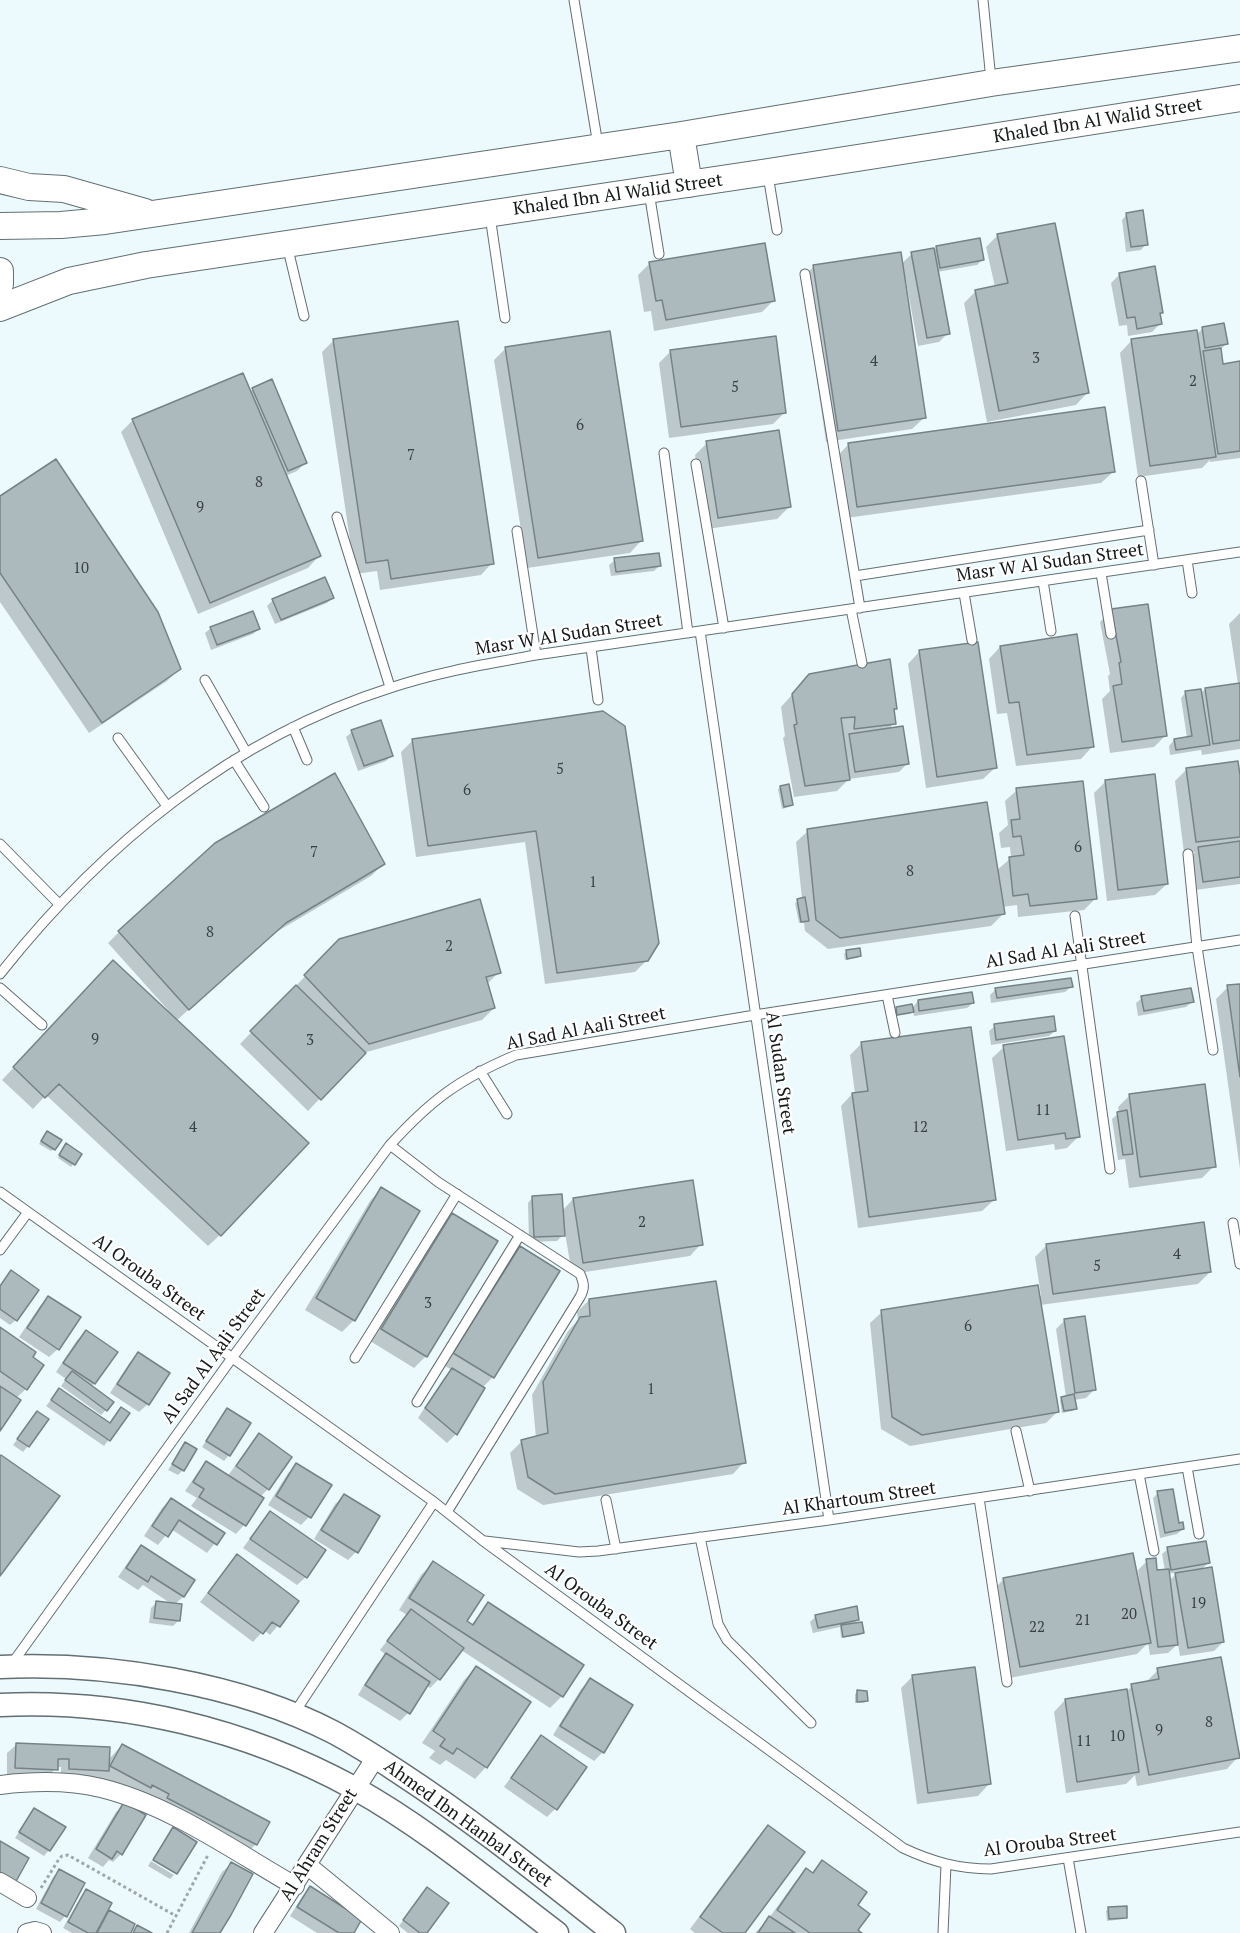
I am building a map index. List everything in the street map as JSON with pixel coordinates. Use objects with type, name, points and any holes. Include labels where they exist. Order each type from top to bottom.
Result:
[{"type":"main road","points":[[0,226],[61,225],[105,221],[681,135],[991,83],[1240,48]]},
{"type":"main road","name":"Khaled Ibn Al Walid Street","points":[[0,308],[69,281],[108,272],[1240,98]]},
{"type":"main road","points":[[681,135],[689,184]]},
{"type":"main road","points":[[0,180],[29,187],[64,189],[148,213]]},
{"type":"main road","points":[[0,271],[0,284]]},
{"type":"street","name":"Ahmed Ibn Hanbal Street","points":[[5,1667],[68,1668],[154,1677],[239,1696],[293,1714],[334,1733],[376,1757],[436,1796],[614,1933]]},
{"type":"street","name":"Ahmed Ibn Hanbal Street","points":[[0,1705],[82,1706],[138,1713],[193,1724],[247,1740],[274,1751],[354,1788],[414,1826],[557,1933]]},
{"type":"street","name":"Al Ahram Street","points":[[263,1933],[376,1757]]},
{"type":"street","points":[[0,1785],[65,1782],[99,1787],[132,1797],[164,1811],[295,1886]]},
{"type":"street","points":[[307,1865],[390,1933]]},
{"type":"street","points":[[0,1882],[27,1898]]},
{"type":"street","points":[[27,1933],[35,1931],[42,1933]]},
{"type":"lane","points":[[574,0],[599,147]]},
{"type":"lane","points":[[983,0],[991,83]]},
{"type":"lane","points":[[768,172],[777,230]]},
{"type":"lane","points":[[649,190],[659,254]]},
{"type":"lane","points":[[490,214],[505,318]]},
{"type":"lane","points":[[287,243],[304,316]]},
{"type":"lane","points":[[806,274],[855,576],[862,663]]},
{"type":"lane","points":[[664,453],[688,633]]},
{"type":"lane","points":[[696,464],[724,628]]},
{"type":"lane","points":[[1140,481],[1154,565]]},
{"type":"lane","points":[[337,517],[390,687]]},
{"type":"lane","points":[[855,576],[1149,530]]},
{"type":"lane","points":[[517,531],[536,656]]},
{"type":"lane","name":"Masr W Al Sudan Street","points":[[0,974],[59,904],[115,849],[167,806],[246,752],[293,727],[390,687],[462,668],[536,656],[1240,552]]},
{"type":"lane","points":[[1187,560],[1192,593]]},
{"type":"lane","points":[[1101,573],[1111,634]]},
{"type":"lane","points":[[1043,581],[1051,631]]},
{"type":"lane","points":[[964,592],[972,639]]},
{"type":"lane","name":"Al Sudan Street","points":[[700,631],[829,1520]]},
{"type":"lane","points":[[591,648],[598,700]]},
{"type":"lane","points":[[205,680],[246,752]]},
{"type":"lane","points":[[293,727],[307,760]]},
{"type":"lane","points":[[118,738],[167,806]]},
{"type":"lane","points":[[234,760],[264,807]]},
{"type":"lane","points":[[0,844],[59,904]]},
{"type":"lane","points":[[1188,854],[1197,946],[1213,1050]]},
{"type":"lane","points":[[1075,916],[1110,1169]]},
{"type":"lane","name":"Al Sad Al Aali Street","points":[[5,1667],[390,1145],[416,1116],[439,1097],[480,1071],[516,1055],[755,1015],[1240,940]]},
{"type":"lane","points":[[0,988],[42,1025]]},
{"type":"lane","points":[[887,995],[895,1033]]},
{"type":"lane","points":[[480,1071],[507,1114]]},
{"type":"lane","points":[[390,1145],[457,1194],[580,1274],[584,1283],[584,1291],[447,1512]]},
{"type":"lane","name":"Al Orouba Street","points":[[0,1192],[434,1502],[482,1540],[884,1835],[924,1858],[968,1869],[992,1869],[1240,1832]]},
{"type":"lane","points":[[355,1358],[457,1194]]},
{"type":"lane","points":[[0,1250],[28,1212]]},
{"type":"lane","points":[[1233,1223],[1240,1264]]},
{"type":"lane","points":[[417,1402],[520,1235]]},
{"type":"lane","points":[[1016,1431],[1030,1491]]},
{"type":"lane","name":"Al Khartoum Street","points":[[482,1540],[579,1552],[616,1549],[1240,1459]]},
{"type":"lane","points":[[1187,1467],[1199,1534]]},
{"type":"lane","points":[[1139,1474],[1154,1551]]},
{"type":"lane","points":[[979,1498],[1007,1683]]},
{"type":"lane","points":[[606,1500],[616,1549]]},
{"type":"lane","points":[[293,1714],[434,1502]]},
{"type":"lane","points":[[700,1538],[717,1624],[727,1640],[811,1723]]},
{"type":"lane","points":[[1068,1858],[1081,1933]]},
{"type":"lane","points":[[943,1933],[946,1865]]},
{"type":"path","points":[[167,1933],[216,1840]]},
{"type":"path","points":[[27,1898],[35,1897],[59,1859],[68,1855],[176,1916]]},
{"type":"building","points":[[1143,210],[1148,245],[1131,247],[1126,213]]},
{"type":"building","points":[[1055,223],[1089,393],[999,411],[975,290],[1008,283],[997,234]]},
{"type":"building","points":[[980,238],[984,260],[940,268],[936,246]]},
{"type":"building","points":[[765,243],[775,301],[666,320],[662,300],[656,301],[649,262]]},
{"type":"building","points":[[934,248],[950,334],[927,338],[911,252]]},
{"type":"building","points":[[901,252],[926,418],[838,431],[813,265]]},
{"type":"building","points":[[1155,266],[1163,313],[1160,313],[1162,324],[1137,329],[1135,317],[1127,318],[1119,273]]},
{"type":"building","points":[[458,321],[494,564],[391,579],[388,560],[366,563],[333,339]]},
{"type":"building","points":[[1224,323],[1228,344],[1205,348],[1202,327]]},
{"type":"building","points":[[1197,330],[1216,457],[1150,466],[1131,339]]},
{"type":"building","points":[[610,331],[643,541],[538,558],[505,347]]},
{"type":"building","points":[[776,336],[786,413],[681,427],[670,350]]},
{"type":"building","points":[[1221,348],[1223,364],[1240,361],[1240,451],[1218,454],[1203,351]]},
{"type":"building","points":[[243,373],[321,556],[210,603],[132,419]]},
{"type":"building","points":[[272,379],[307,463],[288,471],[252,388]]},
{"type":"building","points":[[1105,407],[1115,472],[857,507],[848,443]]},
{"type":"building","points":[[779,430],[791,507],[718,518],[706,441]]},
{"type":"building","points":[[56,459],[158,612],[181,669],[102,723],[0,573],[0,496]]},
{"type":"building","points":[[659,553],[661,566],[616,572],[614,558]]},
{"type":"building","points":[[325,577],[334,598],[281,620],[272,599]]},
{"type":"building","points":[[1148,604],[1167,736],[1122,742],[1113,686],[1122,684],[1119,663],[1121,662],[1111,609]]},
{"type":"building","points":[[253,611],[260,629],[217,645],[210,627]]},
{"type":"building","points":[[1077,634],[1094,747],[1027,755],[1019,702],[1009,703],[1000,646]]},
{"type":"building","points":[[978,642],[997,768],[937,777],[919,650]]},
{"type":"building","points":[[890,659],[897,709],[894,709],[896,724],[854,729],[855,717],[841,718],[850,780],[805,786],[794,725],[797,724],[792,694],[809,674]]},
{"type":"building","points":[[1240,683],[1240,740],[1213,744],[1205,688]]},
{"type":"building","points":[[1201,689],[1210,745],[1176,750],[1174,739],[1192,736],[1185,691]]},
{"type":"building","points":[[603,711],[625,726],[659,943],[648,961],[557,973],[536,831],[428,846],[412,739]]},
{"type":"building","points":[[381,720],[393,756],[364,766],[351,730]]},
{"type":"building","points":[[903,726],[909,764],[855,772],[849,734]]},
{"type":"building","points":[[1238,761],[1240,837],[1196,842],[1186,768]]},
{"type":"building","points":[[335,773],[385,864],[286,923],[189,1010],[118,931],[215,843]]},
{"type":"building","points":[[1155,774],[1168,884],[1118,890],[1105,780]]},
{"type":"building","points":[[1083,781],[1097,899],[1030,906],[1028,894],[1013,896],[1009,857],[1024,855],[1021,836],[1013,837],[1011,820],[1020,819],[1016,788]]},
{"type":"building","points":[[789,784],[793,805],[784,807],[780,786]]},
{"type":"building","points":[[987,802],[1005,914],[840,938],[816,920],[807,829]]},
{"type":"building","points":[[1240,841],[1240,877],[1203,882],[1198,847]]},
{"type":"building","points":[[805,897],[809,921],[801,922],[797,899]]},
{"type":"building","points":[[480,899],[501,973],[486,977],[495,1008],[369,1044],[304,975],[339,939]]},
{"type":"building","points":[[860,948],[861,956],[847,959],[846,950]]},
{"type":"building","points":[[113,960],[309,1143],[221,1236],[59,1084],[45,1098],[13,1067]]},
{"type":"building","points":[[1071,978],[1073,987],[997,998],[995,988]]},
{"type":"building","points":[[1240,984],[1240,1077],[1227,985]]},
{"type":"building","points":[[296,985],[366,1053],[321,1100],[250,1031]]},
{"type":"building","points":[[1191,988],[1194,1002],[1144,1011],[1141,996]]},
{"type":"building","points":[[972,992],[974,1003],[919,1011],[918,1000]]},
{"type":"building","points":[[912,1004],[914,1012],[897,1015],[896,1007]]},
{"type":"building","points":[[1054,1016],[1056,1031],[996,1040],[994,1024]]},
{"type":"building","points":[[971,1027],[996,1200],[869,1217],[852,1093],[868,1091],[861,1042]]},
{"type":"building","points":[[1064,1036],[1080,1137],[1066,1139],[1065,1133],[1018,1140],[1003,1045]]},
{"type":"building","points":[[1205,1084],[1216,1167],[1140,1177],[1129,1094]]},
{"type":"building","points":[[1127,1110],[1133,1154],[1123,1155],[1117,1112]]},
{"type":"building","points":[[47,1131],[62,1140],[55,1150],[41,1141]]},
{"type":"building","points":[[66,1143],[82,1154],[75,1165],[59,1155]]},
{"type":"building","points":[[693,1180],[703,1245],[583,1263],[573,1198]]},
{"type":"building","points":[[381,1187],[420,1211],[355,1321],[316,1298]]},
{"type":"building","points":[[562,1194],[565,1236],[534,1237],[532,1196]]},
{"type":"building","points":[[452,1213],[498,1241],[427,1357],[381,1329]]},
{"type":"building","points":[[1204,1222],[1211,1272],[1053,1294],[1046,1244]]},
{"type":"building","points":[[520,1246],[560,1271],[494,1378],[453,1353]]},
{"type":"building","points":[[11,1270],[39,1290],[17,1321],[0,1309],[0,1286]]},
{"type":"building","points":[[716,1281],[746,1463],[555,1494],[528,1477],[521,1440],[548,1433],[543,1382],[580,1317],[590,1316],[589,1299]]},
{"type":"building","points":[[1038,1285],[1059,1412],[922,1435],[892,1417],[881,1310]]},
{"type":"building","points":[[48,1296],[81,1317],[59,1350],[27,1328]]},
{"type":"building","points":[[1085,1316],[1096,1390],[1075,1393],[1064,1319]]},
{"type":"building","points":[[0,1327],[36,1352],[33,1357],[44,1365],[27,1390],[0,1371]]},
{"type":"building","points":[[86,1330],[118,1352],[95,1384],[63,1363]]},
{"type":"building","points":[[138,1352],[170,1373],[149,1405],[117,1384]]},
{"type":"building","points":[[452,1368],[485,1388],[457,1435],[425,1408]]},
{"type":"building","points":[[72,1371],[114,1402],[107,1411],[65,1380]]},
{"type":"building","points":[[0,1386],[21,1400],[0,1431]]},
{"type":"building","points":[[59,1388],[110,1423],[121,1407],[130,1413],[110,1441],[51,1400]]},
{"type":"building","points":[[1074,1394],[1077,1409],[1064,1411],[1061,1397]]},
{"type":"building","points":[[227,1408],[251,1423],[230,1456],[206,1441]]},
{"type":"building","points":[[37,1411],[49,1419],[29,1447],[17,1439]]},
{"type":"building","points":[[259,1433],[292,1457],[269,1490],[236,1466]]},
{"type":"building","points":[[185,1442],[197,1449],[184,1471],[172,1464]]},
{"type":"building","points":[[0,1456],[60,1496],[0,1576]]},
{"type":"building","points":[[206,1461],[264,1498],[246,1526],[199,1497],[204,1489],[193,1482]]},
{"type":"building","points":[[296,1463],[332,1485],[311,1518],[276,1496]]},
{"type":"building","points":[[1173,1489],[1179,1523],[1183,1522],[1184,1529],[1165,1533],[1157,1491]]},
{"type":"building","points":[[344,1494],[380,1516],[358,1553],[321,1530]]},
{"type":"building","points":[[171,1498],[225,1533],[217,1545],[179,1520],[168,1537],[152,1526]]},
{"type":"building","points":[[270,1511],[326,1550],[307,1578],[250,1539]]},
{"type":"building","points":[[1206,1541],[1210,1563],[1171,1570],[1167,1547]]},
{"type":"building","points":[[141,1545],[195,1580],[184,1597],[151,1576],[148,1582],[126,1568]]},
{"type":"building","points":[[1133,1553],[1151,1643],[1020,1667],[1003,1578]]},
{"type":"building","points":[[237,1554],[299,1601],[280,1627],[272,1622],[263,1634],[208,1593]]},
{"type":"building","points":[[1156,1558],[1157,1570],[1169,1569],[1178,1645],[1158,1647],[1146,1559]]},
{"type":"building","points":[[433,1561],[484,1595],[467,1621],[473,1625],[488,1602],[584,1665],[563,1697],[409,1598]]},
{"type":"building","points":[[1212,1567],[1224,1642],[1188,1648],[1175,1573]]},
{"type":"building","points":[[156,1601],[182,1604],[180,1621],[154,1618]]},
{"type":"building","points":[[857,1606],[859,1620],[818,1628],[815,1615]]},
{"type":"building","points":[[411,1609],[464,1648],[440,1680],[387,1641]]},
{"type":"building","points":[[862,1622],[864,1633],[843,1637],[841,1625]]},
{"type":"building","points":[[386,1653],[430,1682],[410,1714],[365,1685]]},
{"type":"building","points":[[1221,1657],[1240,1758],[1149,1775],[1131,1684],[1159,1679],[1157,1668]]},
{"type":"building","points":[[476,1666],[531,1702],[487,1768],[457,1748],[453,1754],[440,1746],[445,1739],[433,1731]]},
{"type":"building","points":[[975,1667],[991,1784],[928,1793],[912,1675]]},
{"type":"building","points":[[590,1678],[633,1705],[604,1753],[560,1726]]},
{"type":"building","points":[[1127,1689],[1139,1772],[1077,1782],[1065,1699]]},
{"type":"building","points":[[857,1690],[867,1691],[868,1701],[857,1702]]},
{"type":"building","points":[[541,1735],[587,1767],[557,1810],[511,1778]]},
{"type":"building","points":[[16,1743],[110,1747],[109,1771],[69,1769],[69,1759],[58,1759],[58,1770],[15,1768]]},
{"type":"building","points":[[122,1744],[270,1822],[257,1845],[167,1798],[169,1794],[152,1785],[151,1788],[110,1766]]},
{"type":"building","points":[[124,1802],[146,1815],[122,1855],[117,1851],[112,1859],[96,1849]]},
{"type":"building","points":[[34,1808],[66,1827],[50,1851],[19,1832]]},
{"type":"building","points":[[768,1825],[805,1852],[745,1933],[723,1933],[700,1917]]},
{"type":"building","points":[[173,1827],[197,1842],[177,1874],[153,1860]]},
{"type":"building","points":[[0,1841],[29,1858],[14,1885],[0,1877]]},
{"type":"building","points":[[822,1860],[867,1892],[858,1905],[870,1914],[858,1930],[862,1933],[810,1933],[777,1910],[806,1868],[813,1873]]},
{"type":"building","points":[[231,1862],[253,1874],[231,1915],[220,1933],[192,1933]]},
{"type":"building","points":[[59,1869],[85,1883],[67,1917],[41,1903]]},
{"type":"building","points":[[310,1886],[362,1919],[354,1933],[339,1933],[297,1907]]},
{"type":"building","points":[[427,1887],[449,1903],[427,1933],[420,1933],[403,1920]]},
{"type":"building","points":[[86,1889],[112,1903],[96,1933],[88,1933],[68,1922]]},
{"type":"building","points":[[1127,1906],[1127,1918],[1109,1919],[1108,1907]]},
{"type":"building","points":[[109,1910],[135,1924],[131,1933],[97,1933]]},
{"type":"building","points":[[769,1916],[795,1933],[758,1933]]},
{"type":"building","points":[[137,1925],[152,1933],[133,1933]]}]
